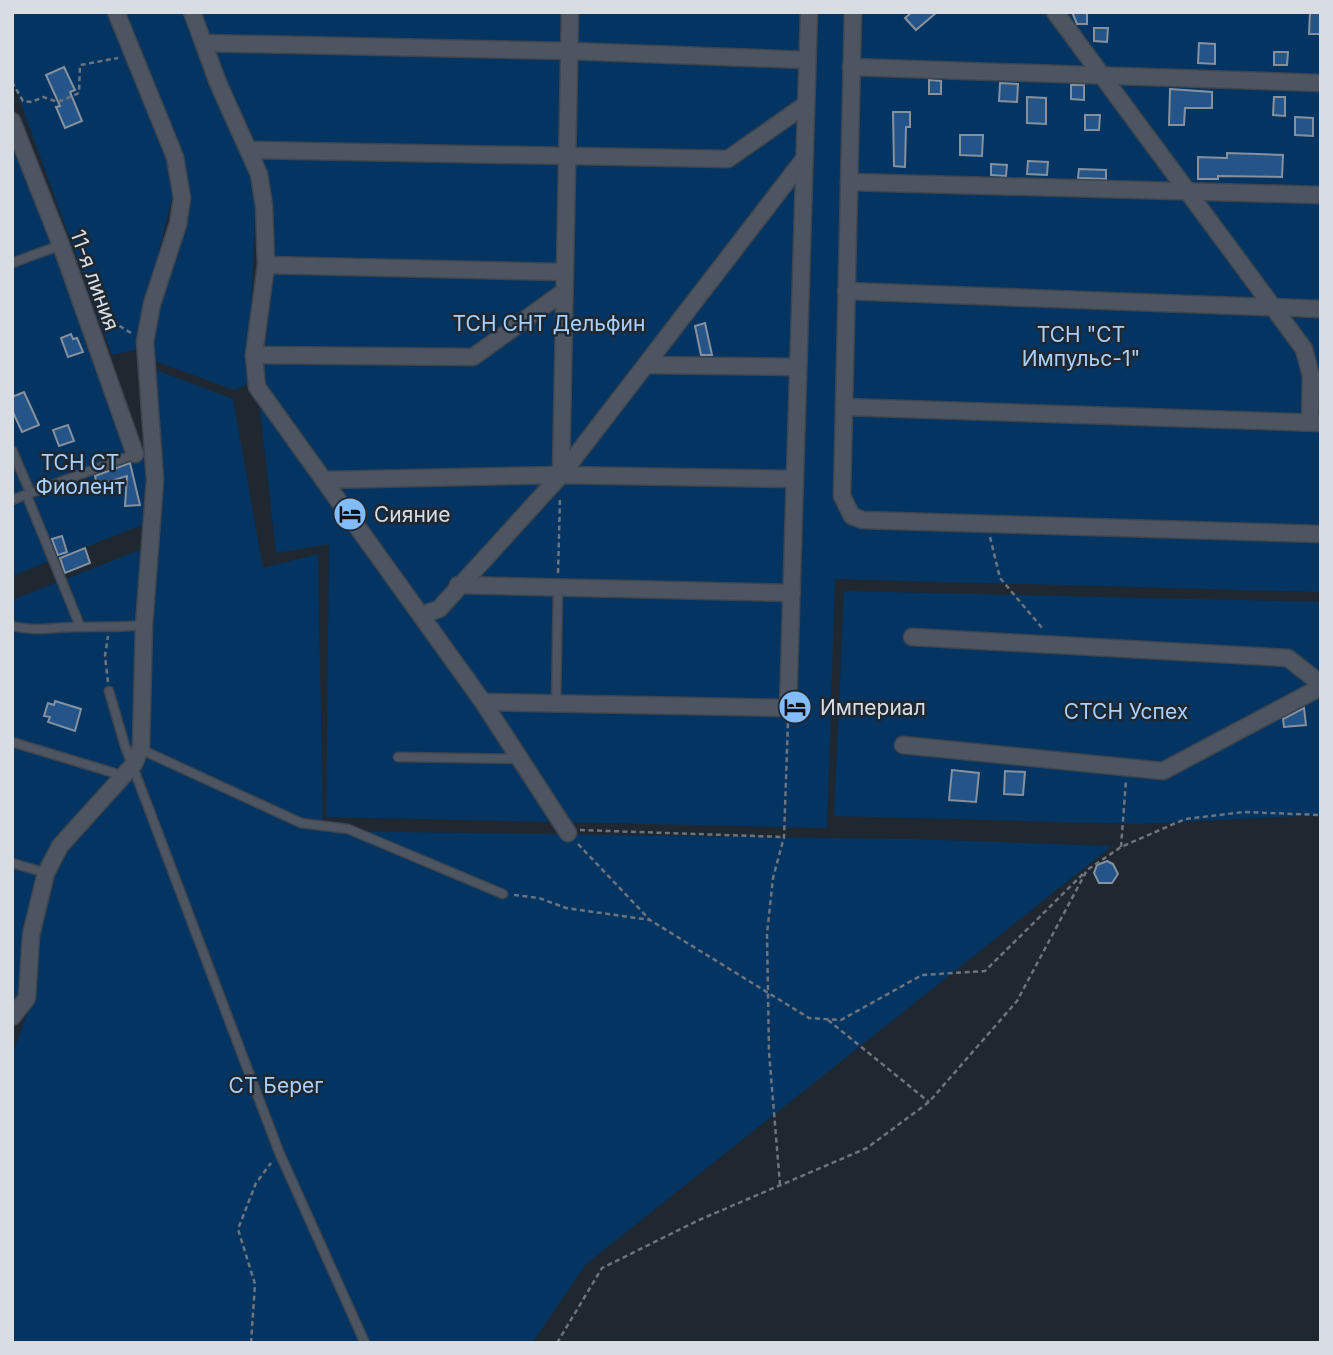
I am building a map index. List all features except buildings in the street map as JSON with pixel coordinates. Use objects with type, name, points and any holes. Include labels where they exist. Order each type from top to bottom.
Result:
[{"type":"street","points":[[13,1019],[27,998],[31,935],[46,873],[60,846],[137,756],[155,480],[145,341],[152,304],[178,224],[181,184],[175,157],[116,12]]},
{"type":"street","points":[[192,12],[218,83],[251,150],[259,174],[264,206],[265,265],[254,355],[257,387],[483,702],[568,833]]},
{"type":"street","points":[[561,475],[562,272],[570,12]]},
{"type":"street","points":[[483,702],[788,708],[808,12]]},
{"type":"street","points":[[853,12],[842,496],[852,516],[863,520],[1321,534]]},
{"type":"street","points":[[844,407],[1316,422],[1308,357],[1100,77],[1055,12]]},
{"type":"street","points":[[204,43],[569,51],[807,60]]},
{"type":"street","points":[[851,68],[1321,83]]},
{"type":"street","points":[[251,150],[728,159],[805,105]]},
{"type":"street","name":"11-я линия","points":[[12,121],[61,245],[135,454]]},
{"type":"street","points":[[421,615],[439,609],[458,585],[561,475],[804,159]]},
{"type":"street","points":[[849,182],[1321,195]]},
{"type":"street","points":[[265,265],[562,272]]},
{"type":"street","points":[[846,291],[1321,309]]},
{"type":"street","points":[[254,355],[473,356],[562,293]]},
{"type":"street","points":[[647,365],[797,367]]},
{"type":"street","points":[[324,480],[561,475],[794,479]]},
{"type":"street","points":[[458,585],[792,593]]},
{"type":"street","points":[[903,745],[1163,771],[1321,685],[1287,658],[912,636]]},
{"type":"lane","points":[[12,263],[61,245]]},
{"type":"lane","points":[[12,450],[80,626]]},
{"type":"lane","points":[[12,499],[29,497],[135,454]]},
{"type":"lane","points":[[556,703],[558,587]]},
{"type":"lane","points":[[12,626],[31,631],[80,626],[109,629],[144,625]]},
{"type":"lane","points":[[109,691],[125,747],[137,756],[302,823],[348,829],[503,894]]},
{"type":"lane","points":[[12,742],[121,775]]},
{"type":"lane","points":[[137,756],[279,1152],[365,1343]]},
{"type":"lane","points":[[398,757],[522,759]]},
{"type":"lane","points":[[12,863],[46,873]]},
{"type":"path","points":[[12,82],[23,101],[32,102],[43,97],[58,103],[79,93],[80,65],[112,61],[131,53]]},
{"type":"path","points":[[94,292],[118,325],[145,341]]},
{"type":"path","points":[[558,587],[561,475]]},
{"type":"path","points":[[987,523],[1000,578],[1056,645]]},
{"type":"path","points":[[109,629],[105,656],[109,691]]},
{"type":"path","points":[[780,1185],[769,1052],[767,934],[773,877],[784,837],[788,708]]},
{"type":"path","points":[[1121,847],[1128,766]]},
{"type":"path","points":[[784,837],[575,830],[568,833],[650,920],[809,1018],[841,1020],[922,975],[985,971],[1087,870],[1121,847],[1185,819],[1244,813],[1321,815]]},
{"type":"path","points":[[557,1343],[602,1268],[699,1220],[867,1148],[929,1102],[1017,1001],[1087,870]]},
{"type":"path","points":[[503,894],[539,898],[566,908],[650,920]]},
{"type":"path","points":[[828,1020],[929,1102]]},
{"type":"path","points":[[251,1343],[255,1284],[238,1229],[256,1183],[279,1152]]},
{"type":"green space","points":[[12,12],[112,12],[177,177],[135,350],[112,355],[12,79]]},
{"type":"green space","points":[[121,12],[187,12],[256,188],[248,384],[234,390],[147,358],[186,180]]},
{"type":"green space","name":"ТСН СНТ Дельфин","points":[[197,12],[1321,12],[1321,592],[835,579],[827,828],[326,817],[329,544],[276,553],[254,355],[260,188]]},
{"type":"green space","name":"ТСН СТ Фиолент","points":[[12,102],[147,460],[152,521],[12,576]]},
{"type":"green space","name":"СТ Берег","points":[[148,367],[233,399],[263,568],[318,554],[323,831],[911,839],[1112,846],[586,1264],[532,1343],[12,1343],[12,1055],[29,1009],[12,1004],[12,600],[155,544]]},
{"type":"green space","name":"СТСН Успех","points":[[844,591],[1321,602],[1321,815],[1139,824],[834,816]]},
{"type":"place","name":"Сияние","points":[[350,514]]},
{"type":"place","name":"Империал","points":[[795,707]]},
{"type":"park label","name":"ТСН \"СТ Импульс-1\"","points":[[1081,346]]}]
